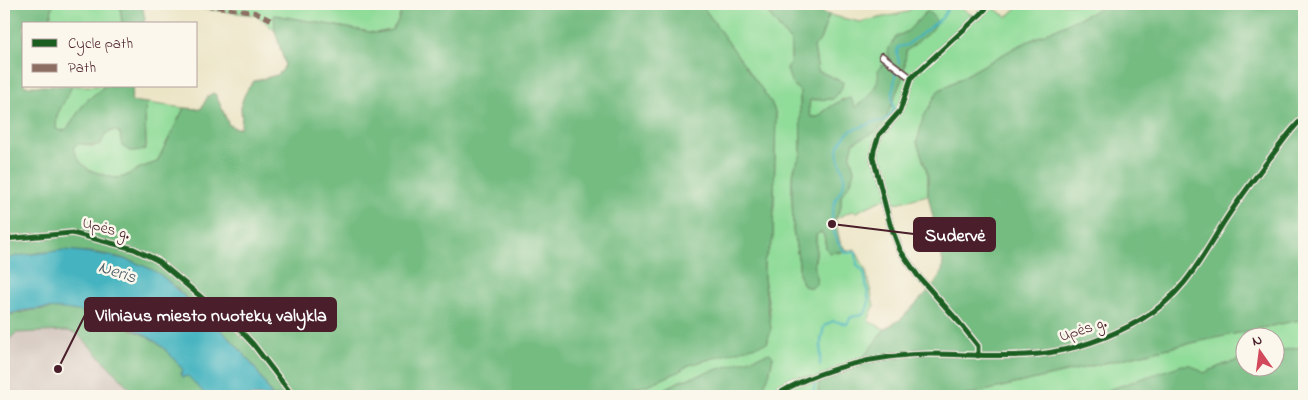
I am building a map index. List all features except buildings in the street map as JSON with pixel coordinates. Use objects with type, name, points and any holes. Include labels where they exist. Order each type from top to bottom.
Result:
[{"type":"street","points":[[978,356],[978,346],[918,276],[900,250],[890,224],[874,162],[874,150],[879,136],[900,111],[911,78],[990,4]]},
{"type":"street","points":[[882,56],[911,78]]},
{"type":"street","name":"Upės g.","points":[[775,396],[818,375],[883,358],[928,354],[1000,357],[1041,354],[1075,348],[1122,330],[1166,303],[1180,290],[1248,187],[1286,137],[1304,117]]},
{"type":"street","name":"Upės g.","points":[[4,239],[72,233],[134,249],[157,260],[231,322],[253,344],[293,396]]},
{"type":"shaded area","points":[[67,331],[78,334],[137,396],[4,396],[4,345],[16,333]]},
{"type":"green space","points":[[4,4],[53,4],[49,22],[22,22],[22,88],[71,88],[57,115],[56,129],[61,131],[67,129],[85,102],[102,88],[133,88],[131,101],[147,103],[145,112],[146,148],[143,150],[130,151],[122,146],[120,133],[114,130],[105,134],[101,144],[79,144],[75,145],[73,149],[80,162],[89,170],[114,178],[124,177],[140,168],[157,162],[184,108],[201,109],[208,96],[213,93],[216,95],[229,125],[240,128],[242,120],[241,107],[244,96],[254,81],[277,75],[282,71],[285,64],[275,31],[274,15],[376,33],[392,30],[399,18],[400,4],[701,4],[771,102],[776,114],[773,240],[764,261],[764,278],[771,328],[767,343],[689,365],[650,384],[623,392],[622,396],[272,396],[258,372],[232,341],[179,290],[156,272],[120,258],[81,251],[42,252],[4,260]]},
{"type":"green space","points":[[53,4],[120,4],[122,22],[49,22]]},
{"type":"green space","points":[[120,4],[142,4],[144,22],[122,22]]},
{"type":"green space","points":[[162,4],[400,4],[400,15],[392,30],[376,33],[275,15],[275,31],[262,19],[253,15]]},
{"type":"green space","points":[[701,4],[760,4],[791,42],[791,59],[787,69],[800,91],[801,155],[795,166],[792,179],[793,230],[799,274],[804,286],[812,288],[816,235],[821,232],[824,236],[826,248],[837,253],[855,249],[866,271],[874,306],[868,321],[885,329],[856,368],[819,377],[818,396],[759,396],[769,375],[773,357],[680,381],[652,396],[622,396],[623,392],[650,384],[689,365],[768,342],[770,312],[764,278],[764,261],[773,240],[776,114],[771,102]]},
{"type":"green space","points":[[760,4],[824,4],[823,13],[829,15],[820,40],[814,47],[818,71],[843,82],[841,90],[833,99],[810,100],[809,109],[811,117],[818,117],[833,105],[846,99],[851,98],[855,107],[860,104],[875,87],[878,70],[882,65],[891,64],[888,52],[896,37],[908,31],[927,11],[937,22],[932,30],[906,51],[904,74],[884,123],[876,132],[854,142],[850,156],[854,170],[851,182],[841,196],[841,207],[835,219],[840,242],[847,251],[829,253],[826,248],[824,235],[821,232],[816,235],[814,262],[817,283],[812,288],[804,286],[799,274],[793,230],[792,179],[795,166],[801,155],[800,92],[791,82],[787,69],[791,59],[791,42]]},
{"type":"green space","points":[[915,4],[956,4],[979,20],[992,7],[1007,17],[1021,4],[1110,4],[1016,47],[938,91],[917,142],[928,175],[928,195],[889,205],[886,198],[856,212],[852,211],[835,219],[841,207],[841,196],[851,182],[854,170],[850,156],[854,141],[876,132],[891,106],[904,74],[906,51],[931,30],[932,15],[927,11],[908,31],[896,37],[888,52],[891,64],[879,79],[868,99],[855,107],[843,99],[818,117],[811,117],[809,109],[810,100],[833,99],[841,90],[843,82],[818,71],[814,47],[820,40],[829,15],[860,22],[908,12]]},
{"type":"green space","points":[[1110,4],[1304,4],[1304,319],[1262,328],[1236,328],[1236,334],[963,396],[818,396],[819,377],[856,367],[885,329],[901,319],[934,285],[942,272],[943,262],[928,195],[928,175],[917,142],[923,118],[938,91],[1016,47]]},
{"type":"green space","points":[[71,88],[102,88],[85,102],[67,129],[61,131],[56,129],[57,115]]},
{"type":"green space","points":[[147,103],[184,108],[157,162],[140,168],[124,177],[114,178],[89,170],[80,162],[73,149],[75,145],[80,143],[94,147],[105,134],[114,130],[120,133],[122,146],[130,151],[146,148],[145,112]]},
{"type":"green space","points":[[58,308],[84,311],[151,338],[169,353],[183,370],[181,374],[183,377],[188,375],[207,396],[137,396],[78,334],[67,331],[16,333],[4,345],[4,316],[34,310]]},
{"type":"green space","points":[[1304,319],[1304,346],[1286,350],[1286,328],[1262,328]]},
{"type":"green space","points":[[1236,334],[1236,361],[1204,373],[1191,365],[1090,396],[963,396]]},
{"type":"green space","points":[[1304,346],[1304,396],[1090,396],[1182,365],[1191,365],[1204,373],[1236,361],[1236,378],[1286,378],[1286,350]]},
{"type":"green space","points":[[770,353],[773,357],[769,375],[759,396],[652,396],[680,381]]},
{"type":"water","name":"Neris","points":[[64,250],[123,259],[160,274],[233,342],[254,367],[272,396],[207,396],[188,376],[183,377],[181,374],[183,370],[168,352],[155,341],[134,329],[98,316],[79,311],[41,309],[22,311],[4,316],[4,260],[17,256]]},
{"type":"waterway","points":[[899,63],[898,47],[907,45],[942,18],[948,4]]},
{"type":"waterway","points":[[820,366],[824,326],[833,321],[847,324],[851,317],[862,315],[866,312],[869,301],[864,272],[857,265],[856,253],[846,253],[834,232],[832,218],[834,204],[844,182],[838,156],[839,146],[845,135],[849,132],[883,120],[894,110],[892,98],[896,71]]},
{"type":"waterway","points":[[812,396],[815,384]]},
{"type":"marked path","points":[[193,4],[255,12],[271,20]]},
{"type":"cycle path","points":[[978,356],[978,346],[918,276],[900,250],[890,224],[873,157],[879,135],[900,111],[911,78],[990,4]]},
{"type":"cycle path","points":[[775,396],[791,386],[810,378],[870,360],[930,354],[998,356],[1039,354],[1079,346],[1130,326],[1157,309],[1180,288],[1198,264],[1246,190],[1286,137],[1304,117]]},
{"type":"cycle path","points":[[4,239],[72,233],[134,249],[157,260],[238,328],[253,344],[293,396]]},
{"type":"place","name":"Sudervė","points":[[832,224]]},
{"type":"place","name":"Vilniaus miesto nuotekų valykla","points":[[58,369]]}]
